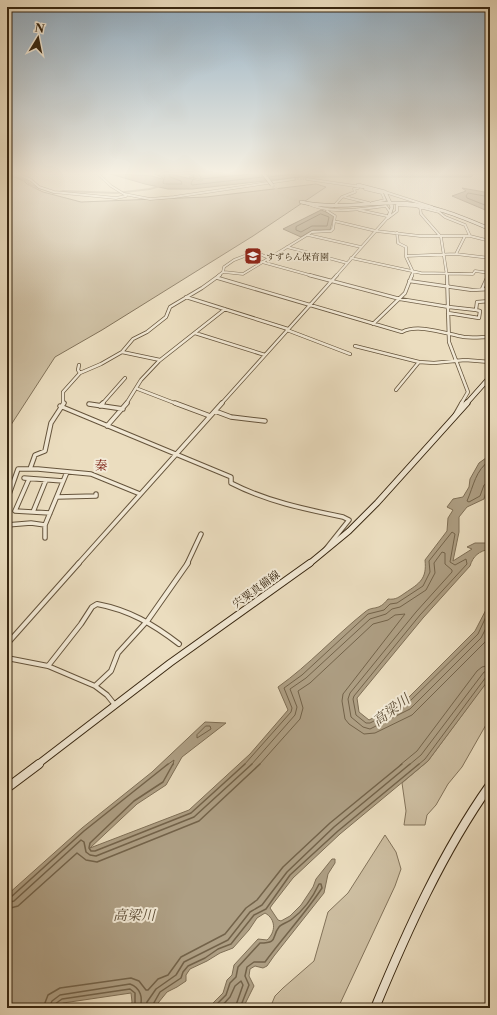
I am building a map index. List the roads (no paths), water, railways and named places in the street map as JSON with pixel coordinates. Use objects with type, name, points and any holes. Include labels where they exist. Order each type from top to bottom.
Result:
[{"type":"main road","points":[[467,220],[490,229]]},
{"type":"main road","name":"宍粟真備線","points":[[7,788],[115,705],[325,551],[378,503],[490,377]]},
{"type":"main road","points":[[375,1008],[410,928],[437,873],[464,823],[490,785]]},
{"type":"street","points":[[7,644],[385,220]]},
{"type":"street","points":[[427,220],[442,237],[448,286],[448,333],[455,361],[468,392],[454,418]]},
{"type":"street","points":[[453,220],[465,225],[470,236]]},
{"type":"street","points":[[224,272],[243,274],[314,231],[331,231],[334,221],[397,233],[442,237],[470,236],[490,241]]},
{"type":"street","points":[[373,324],[405,293],[413,272],[406,256],[406,247],[398,243],[397,233]]},
{"type":"street","points":[[307,235],[361,248]]},
{"type":"street","points":[[456,254],[465,236]]},
{"type":"street","points":[[287,247],[347,263]]},
{"type":"street","points":[[30,468],[35,455],[45,451],[51,423],[64,400],[63,392],[80,373],[101,364],[122,352],[133,339],[147,332],[160,322],[168,314],[170,307],[218,278],[224,272],[224,267],[229,263],[255,252],[269,258]]},
{"type":"street","points":[[406,256],[444,256],[456,254],[490,258]]},
{"type":"street","points":[[351,258],[413,272],[474,274],[476,271],[490,273]]},
{"type":"street","points":[[262,262],[400,299],[480,311],[479,318],[448,313]]},
{"type":"street","points":[[218,278],[402,332],[409,328],[448,333],[465,337],[490,337]]},
{"type":"street","points":[[482,289],[487,278],[490,278]]},
{"type":"street","points":[[409,281],[472,290],[490,289]]},
{"type":"street","points":[[186,297],[288,329],[350,354]]},
{"type":"street","points":[[476,310],[478,302],[490,301]]},
{"type":"street","points":[[107,426],[123,409],[138,389],[141,380],[160,360],[162,360],[225,309]]},
{"type":"street","points":[[195,334],[265,355]]},
{"type":"street","points":[[355,346],[419,362],[490,362]]},
{"type":"street","points":[[122,352],[160,360]]},
{"type":"street","points":[[396,390],[419,362]]},
{"type":"street","points":[[79,366],[78,370],[80,373]]},
{"type":"street","points":[[100,406],[125,378]]},
{"type":"street","points":[[138,389],[210,416]]},
{"type":"street","points":[[89,404],[123,409]]},
{"type":"street","points":[[60,406],[231,477],[231,483],[250,493],[294,508],[332,515],[349,520],[326,547],[325,551]]},
{"type":"street","points":[[215,411],[231,417],[265,421]]},
{"type":"street","points":[[7,500],[18,469],[30,468],[97,476],[140,494]]},
{"type":"street","points":[[45,538],[45,525],[67,472]]},
{"type":"street","points":[[50,513],[15,510],[27,479],[63,481]]},
{"type":"street","points":[[32,512],[46,480]]},
{"type":"street","points":[[56,497],[96,496],[96,494]]},
{"type":"street","points":[[7,524],[31,523],[45,525]]},
{"type":"street","points":[[96,686],[111,671],[118,653],[148,620],[185,569],[201,534]]},
{"type":"street","points":[[48,666],[95,605],[102,605],[128,611],[148,620],[179,644]]},
{"type":"street","points":[[7,658],[48,666],[96,686],[107,695],[115,705]]},
{"type":"water","points":[[300,220],[333,220],[330,230],[313,230],[301,237],[283,229]]},
{"type":"water","name":"高梁川","points":[[490,455],[490,485],[487,488],[484,499],[467,507],[459,517],[459,532],[453,561],[472,549],[467,547],[475,543],[490,543],[490,549],[483,551],[473,559],[470,566],[423,618],[357,698],[359,712],[369,720],[404,702],[475,631],[490,602],[490,678],[428,761],[340,834],[293,878],[272,905],[270,908],[278,920],[281,921],[290,916],[301,905],[313,887],[316,879],[332,859],[335,859],[335,863],[328,874],[324,893],[267,966],[263,968],[255,966],[250,969],[249,976],[254,986],[243,1008],[208,1008],[223,993],[227,980],[232,975],[234,965],[258,939],[267,940],[270,937],[274,926],[269,916],[265,913],[257,918],[249,930],[233,948],[220,953],[190,969],[186,975],[186,981],[167,992],[154,1008],[130,1008],[132,1002],[131,993],[63,1003],[56,1008],[7,1008],[7,895],[82,828],[152,772],[205,722],[226,723],[182,757],[166,785],[137,804],[90,848],[189,810],[250,754],[288,710],[278,687],[365,612],[381,606],[388,599],[399,597],[421,580],[425,572],[425,560],[447,531],[448,518],[453,510],[447,507],[453,499],[463,497],[469,487],[470,479],[479,463]]},
{"type":"place","name":"すずらん保育園","points":[[253,256]]},
{"type":"district","name":"秦","points":[[101,465]]}]
